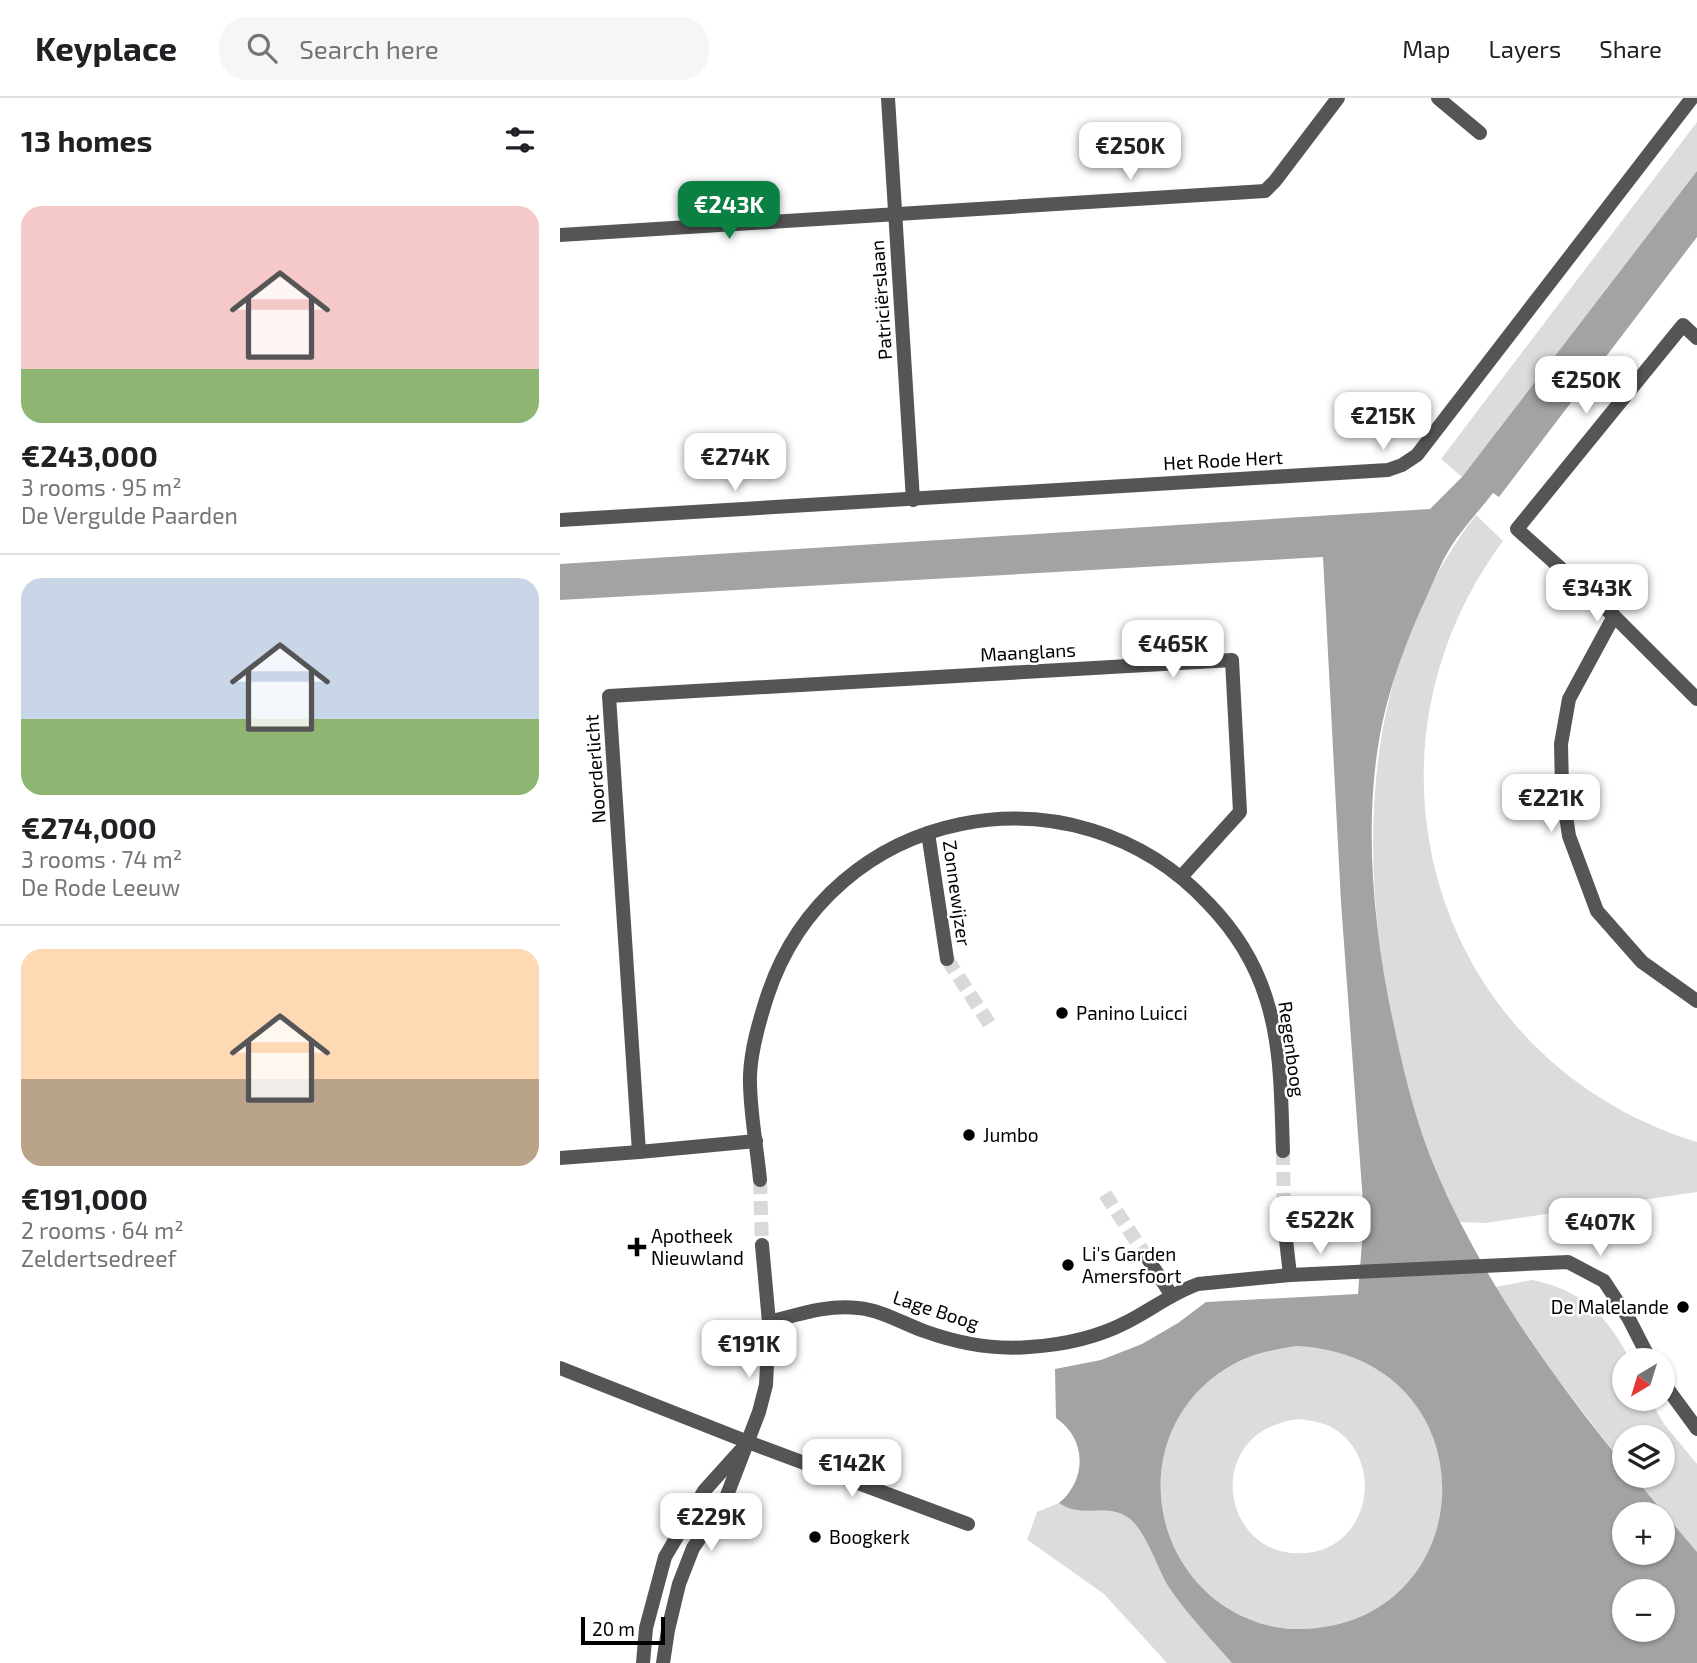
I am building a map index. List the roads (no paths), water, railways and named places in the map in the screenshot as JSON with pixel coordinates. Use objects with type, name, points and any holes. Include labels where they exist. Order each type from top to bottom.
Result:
[{"type":"street","name":"Patriciërslaan","points":[[888,98],[913,500]]},
{"type":"street","points":[[560,235],[1265,191],[1338,98]]},
{"type":"street","points":[[1438,98],[1480,133]]},
{"type":"street","name":"Het Rode Hert","points":[[560,520],[1388,470],[1402,465],[1417,455],[1692,98]]},
{"type":"street","points":[[1697,338],[1683,325],[1517,529],[1614,615],[1697,699]]},
{"type":"street","points":[[1614,615],[1569,699],[1561,744],[1562,789],[1569,836],[1597,911],[1642,962],[1697,1001]]},
{"type":"street","name":"Maanglans","points":[[922,677],[1232,660],[1240,812],[1181,877]]},
{"type":"street","name":"Noorderlicht","points":[[639,1152],[609,696],[922,677]]},
{"type":"street","name":"Regenboog","points":[[760,1180],[750,1078],[753,1052],[767,997],[785,957],[811,916],[839,885],[882,856],[929,833],[966,822],[995,818],[1057,821],[1111,836],[1145,853],[1181,877],[1200,894],[1229,928],[1250,960],[1266,998],[1280,1074],[1283,1150]]},
{"type":"street","name":"Zonnewijzer","points":[[929,833],[947,959]]},
{"type":"street","points":[[560,1158],[756,1140]]},
{"type":"street","points":[[1284,1222],[1290,1275]]},
{"type":"street","points":[[663,1663],[668,1630],[684,1572],[693,1548],[723,1503],[748,1442],[766,1385],[769,1322],[762,1245]]},
{"type":"street","points":[[1148,1259],[1172,1296]]},
{"type":"street","name":"Lage Boog","points":[[769,1322],[838,1307],[858,1308],[877,1312],[958,1342],[995,1347],[1054,1345],[1100,1333],[1125,1323],[1198,1283],[1209,1281],[1487,1264],[1568,1262],[1604,1281],[1644,1348]]},
{"type":"street","points":[[560,1368],[968,1524]]},
{"type":"street","points":[[1675,1399],[1697,1429]]},
{"type":"street","points":[[643,1663],[646,1628],[665,1557],[704,1491],[748,1442]]},
{"type":"tunnel","points":[[947,959],[992,1028]]},
{"type":"tunnel","points":[[1283,1151],[1284,1222]]},
{"type":"tunnel","points":[[760,1180],[762,1245]]},
{"type":"tunnel","points":[[1105,1194],[1148,1259]]},
{"type":"place","name":"Panino Luicci","points":[[1062,1013]]},
{"type":"place","name":"Jumbo","points":[[969,1135]]},
{"type":"place","name":"Apotheek Nieuwland","points":[[637,1247]]},
{"type":"place","name":"Li's Garden Amersfoort","points":[[1068,1265]]},
{"type":"place","name":"De Malelande","points":[[1683,1307]]},
{"type":"place","name":"Boogkerk","points":[[815,1537]]}]
